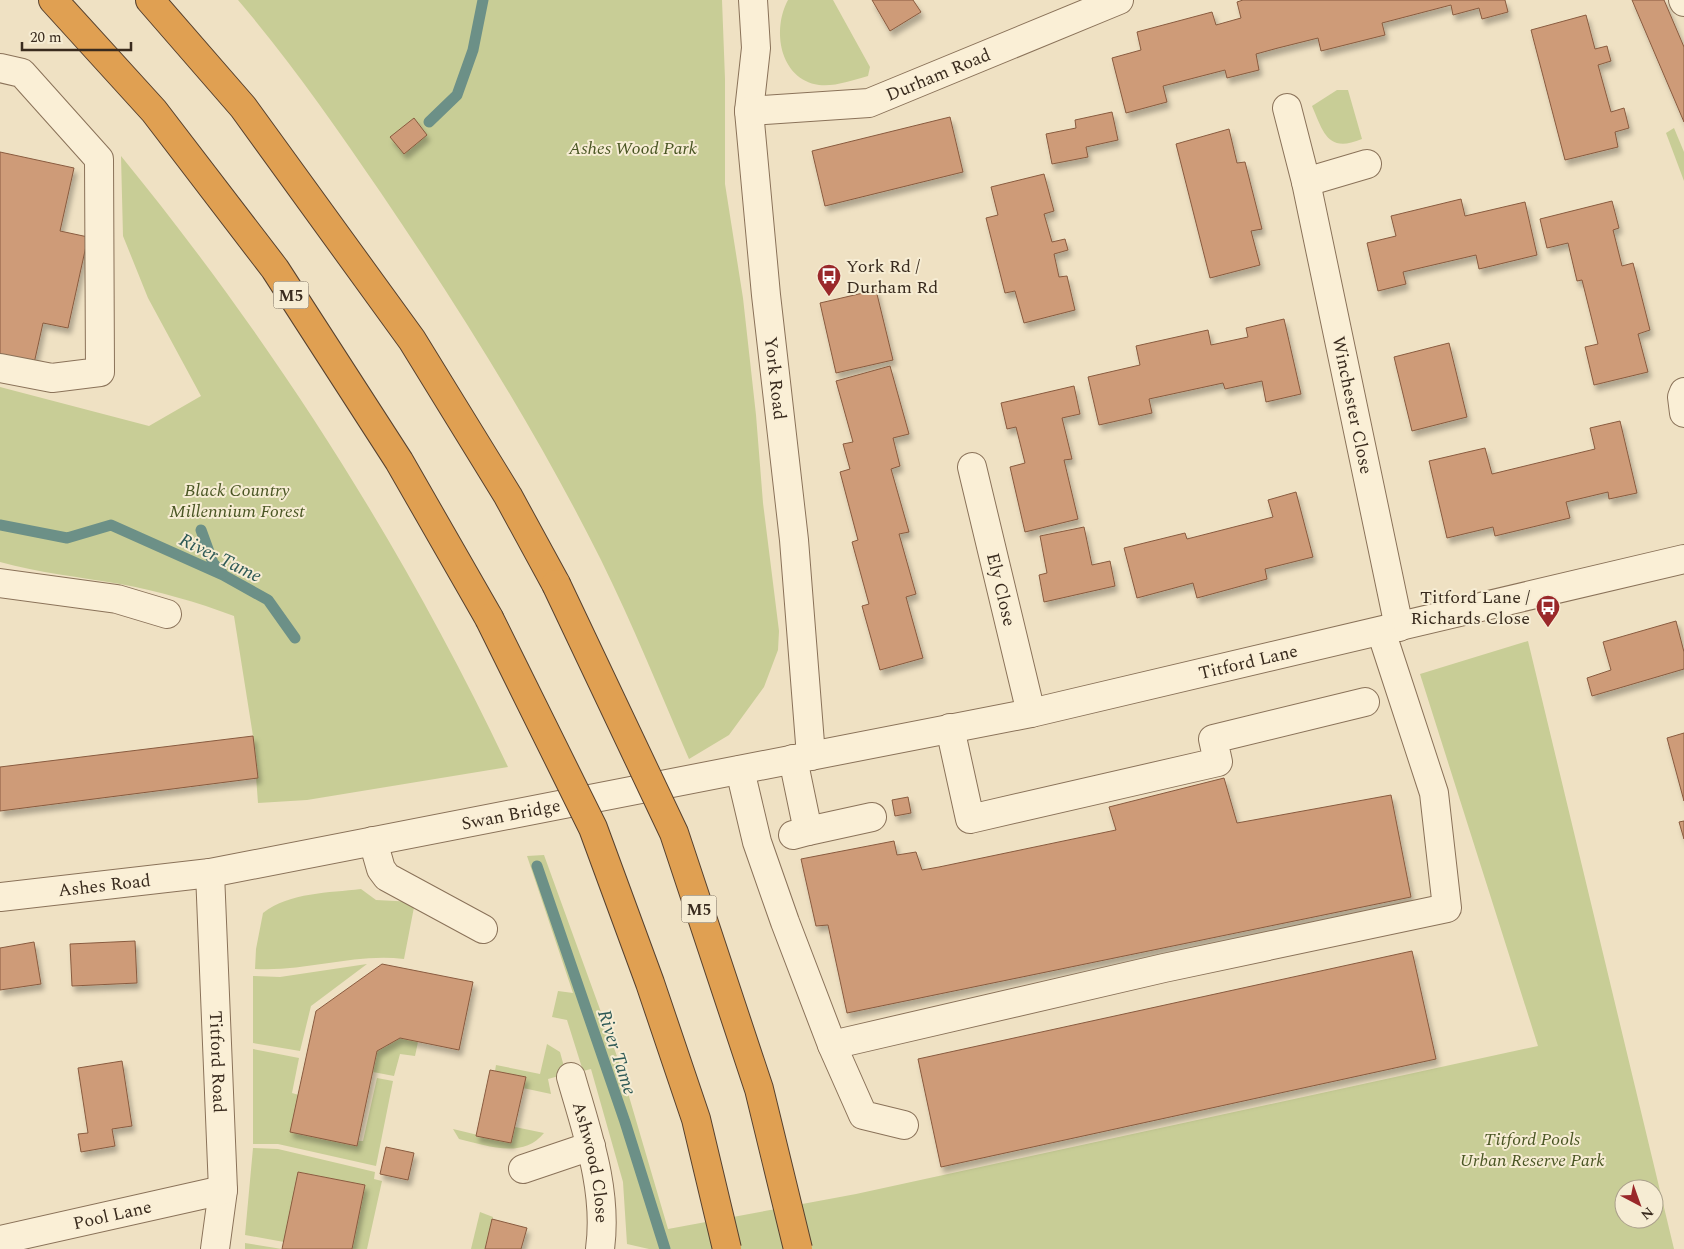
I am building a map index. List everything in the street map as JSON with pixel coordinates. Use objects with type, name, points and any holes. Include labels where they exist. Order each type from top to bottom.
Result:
[{"type":"highway","name":"M5","points":[[53,0],[154,111],[275,269],[399,461],[490,618],[593,828],[650,983],[696,1119],[727,1249]]},
{"type":"highway","name":"M5","points":[[150,0],[243,107],[412,340],[508,496],[556,584],[674,833],[758,1088],[798,1249]]},
{"type":"street","name":"York Road","points":[[753,0],[756,48],[749,111],[766,295],[794,540],[802,758],[801,833],[872,817]]},
{"type":"street","name":"Durham Road","points":[[749,111],[869,102],[1119,0]]},
{"type":"street","points":[[0,68],[22,73],[99,159],[100,372],[52,378],[0,368]]},
{"type":"street","name":"Winchester Close","points":[[832,1044],[1164,968],[1447,908],[1434,794],[1390,629],[1306,182],[1287,108]]},
{"type":"street","points":[[1306,182],[1367,164]]},
{"type":"street","points":[[1684,392],[1682,397],[1684,412]]},
{"type":"street","name":"Ely Close","points":[[972,467],[1031,713]]},
{"type":"street","name":"Titford Lane","points":[[802,758],[1031,713],[1684,559]]},
{"type":"street","points":[[0,582],[117,599],[167,614]]},
{"type":"street","points":[[950,728],[970,819],[1218,762],[1213,738],[1365,702]]},
{"type":"street","name":"Swan Bridge","points":[[210,873],[802,758]]},
{"type":"street","points":[[740,770],[757,842],[784,922],[832,1044],[864,1115],[904,1125]]},
{"type":"street","points":[[373,841],[381,869],[386,878],[483,929]]},
{"type":"street","name":"Ashes Road","points":[[0,897],[210,873]]},
{"type":"street","name":"Titford Road","points":[[210,873],[223,1190],[215,1249]]},
{"type":"street","name":"Ashwood Close","points":[[571,1077],[591,1146],[603,1207],[600,1249]]},
{"type":"street","points":[[523,1169],[591,1146]]},
{"type":"street","name":"Pool Lane","points":[[0,1240],[223,1190]]},
{"type":"green space","name":"Ashes Wood Park","points":[[238,0],[722,0],[725,79],[725,184],[743,298],[756,415],[763,503],[779,631],[778,650],[764,687],[729,735],[689,759],[613,584],[551,465],[497,373],[440,282],[330,119]]},
{"type":"green space","points":[[788,0],[833,0],[870,67],[868,76],[844,83],[819,85],[806,81],[795,73],[787,63],[782,51],[780,38],[780,25]]},
{"type":"green space","points":[[1337,90],[1348,90],[1362,139],[1342,144],[1334,142],[1320,125],[1312,106]]},
{"type":"green space","points":[[1674,128],[1684,152],[1684,181],[1666,133]]},
{"type":"green space","name":"Black Country Millennium Forest","points":[[121,156],[232,300],[284,374],[333,450],[381,527],[426,606],[508,767],[307,800],[258,803],[253,736],[234,616],[149,590],[45,572],[0,562],[0,387],[149,426],[201,396],[148,298],[123,236]]},
{"type":"green space","name":"Titford Pools Urban Reserve Park","points":[[1528,641],[1657,1179],[1614,1179],[1614,1229],[1664,1229],[1664,1207],[1674,1249],[649,1249],[627,1244],[623,1182],[591,1069],[583,1071],[567,1020],[552,1017],[558,991],[573,993],[527,856],[544,855],[618,1059],[668,1229],[856,1194],[1538,1046],[1420,674]]},
{"type":"green space","points":[[361,889],[376,900],[415,902],[404,959],[367,958],[293,968],[255,969],[256,949],[263,913],[274,906],[297,897]]},
{"type":"green space","points":[[367,964],[311,1006],[300,1051],[253,1043],[253,976],[280,977]]},
{"type":"green space","points":[[400,1038],[418,1042],[415,1056],[400,1054],[394,1076],[373,1072],[377,1051]]},
{"type":"green space","points":[[547,1044],[560,1052],[566,1074],[548,1079],[551,1094],[523,1088],[525,1077],[495,1071],[496,1065],[540,1074]]},
{"type":"green space","points":[[253,1049],[299,1058],[292,1093],[299,1095],[291,1132],[357,1146],[358,1141],[363,1141],[377,1078],[393,1081],[376,1166],[278,1144],[253,1144]]},
{"type":"green space","points":[[515,1127],[544,1133],[535,1141],[525,1146],[503,1148],[459,1139],[453,1129],[511,1143]]},
{"type":"green space","points":[[253,1148],[278,1149],[375,1172],[374,1179],[382,1181],[367,1249],[352,1249],[364,1185],[299,1172],[284,1242],[245,1235]]},
{"type":"green space","points":[[480,1212],[493,1217],[485,1249],[471,1249]]},
{"type":"green space","points":[[245,1243],[282,1249],[245,1249]]},
{"type":"building","points":[[872,0],[913,0],[921,12],[890,31]]},
{"type":"building","points":[[1243,0],[1505,0],[1508,12],[1482,19],[1479,8],[1453,15],[1451,5],[1382,23],[1385,35],[1321,51],[1318,38],[1278,48],[1256,54],[1259,70],[1227,78],[1225,70],[1163,86],[1167,102],[1126,113],[1112,58],[1141,50],[1137,32],[1212,12],[1216,25],[1241,18],[1237,2]]},
{"type":"building","points":[[1632,0],[1664,0],[1684,47],[1684,122]]},
{"type":"building","points":[[1586,15],[1595,49],[1607,46],[1611,61],[1598,65],[1611,112],[1624,108],[1629,128],[1615,132],[1618,147],[1565,160],[1531,30]]},
{"type":"building","points":[[1112,112],[1118,140],[1086,147],[1088,157],[1052,164],[1046,134],[1076,128],[1075,120]]},
{"type":"building","points":[[950,117],[963,172],[825,206],[812,151]]},
{"type":"building","points":[[414,118],[427,135],[404,154],[390,137]]},
{"type":"building","points":[[1229,129],[1237,163],[1245,162],[1262,229],[1251,231],[1260,265],[1210,278],[1176,144]]},
{"type":"building","points":[[0,152],[74,168],[60,231],[88,237],[68,328],[43,323],[33,368],[0,361]]},
{"type":"building","points":[[1044,174],[1054,211],[1044,214],[1052,242],[1065,239],[1068,250],[1054,254],[1059,277],[1067,276],[1075,310],[1024,323],[1015,291],[1005,293],[986,218],[998,215],[991,187]]},
{"type":"building","points":[[1461,199],[1465,216],[1525,202],[1537,255],[1479,269],[1476,255],[1403,272],[1406,284],[1378,291],[1367,243],[1396,236],[1391,216]]},
{"type":"building","points":[[1612,201],[1619,228],[1613,230],[1622,266],[1633,263],[1650,330],[1638,334],[1648,372],[1594,385],[1585,347],[1598,344],[1582,280],[1577,281],[1568,243],[1547,248],[1540,219]]},
{"type":"building","points":[[876,290],[893,360],[836,373],[820,303]]},
{"type":"building","points":[[1284,319],[1301,394],[1266,402],[1262,381],[1225,389],[1223,383],[1149,399],[1152,413],[1099,425],[1088,377],[1140,365],[1136,346],[1208,330],[1211,345],[1248,337],[1246,328]]},
{"type":"building","points":[[1449,343],[1467,417],[1412,431],[1394,357]]},
{"type":"building","points":[[890,366],[909,434],[893,438],[900,466],[891,469],[909,532],[899,534],[916,594],[906,597],[923,658],[880,670],[862,606],[869,604],[852,542],[858,540],[840,472],[850,469],[843,444],[853,442],[836,381]]},
{"type":"building","points":[[1074,386],[1080,414],[1062,418],[1072,459],[1064,460],[1078,519],[1025,532],[1010,467],[1025,463],[1016,427],[1007,429],[1001,403]]},
{"type":"building","points":[[1620,421],[1637,493],[1609,499],[1608,492],[1566,502],[1570,518],[1495,536],[1493,527],[1447,538],[1429,461],[1485,448],[1492,474],[1595,449],[1590,428]]},
{"type":"building","points":[[1296,492],[1313,557],[1265,569],[1267,579],[1197,598],[1193,583],[1137,598],[1124,548],[1185,533],[1187,539],[1273,517],[1268,500]]},
{"type":"building","points":[[1084,527],[1092,565],[1110,561],[1115,586],[1044,602],[1039,575],[1047,573],[1040,536]]},
{"type":"building","points":[[1676,621],[1684,652],[1684,669],[1592,696],[1587,678],[1611,670],[1603,642]]},
{"type":"building","points":[[1684,733],[1684,801],[1667,738]]},
{"type":"building","points":[[253,736],[258,778],[0,811],[0,767]]},
{"type":"building","points":[[1224,778],[1237,823],[1391,795],[1411,897],[847,1013],[828,925],[816,926],[801,859],[894,841],[897,855],[916,852],[922,870],[939,867],[1116,830],[1109,807]]},
{"type":"building","points":[[908,797],[911,813],[895,816],[892,800]]},
{"type":"building","points":[[1684,821],[1684,839],[1679,822]]},
{"type":"building","points":[[135,941],[137,983],[72,986],[70,944]]},
{"type":"building","points":[[34,942],[41,984],[0,990],[0,948]]},
{"type":"building","points":[[1412,951],[1436,1059],[941,1167],[918,1059]]},
{"type":"building","points":[[382,964],[473,982],[459,1050],[400,1038],[377,1051],[357,1146],[290,1132],[316,1011]]},
{"type":"building","points":[[122,1061],[132,1126],[112,1129],[115,1146],[81,1152],[78,1134],[88,1133],[78,1068]]},
{"type":"building","points":[[490,1070],[526,1077],[511,1143],[476,1136]]},
{"type":"building","points":[[386,1147],[414,1153],[408,1180],[380,1174]]},
{"type":"building","points":[[298,1172],[365,1185],[352,1249],[282,1249]]},
{"type":"building","points":[[492,1219],[527,1228],[521,1249],[485,1249]]},
{"type":"waterway","points":[[429,122],[457,95],[473,50],[483,0]]},
{"type":"waterway","name":"River Tame","points":[[0,525],[67,538],[111,525],[223,575],[268,600],[295,638]]},
{"type":"waterway","points":[[201,530],[213,563],[222,573]]},
{"type":"waterway","name":"River Tame","points":[[537,866],[625,1122],[665,1249]]},
{"type":"place","name":"York Rd / Durham Rd","points":[[829,297]]},
{"type":"place","name":"Titford Lane / Richards Close","points":[[1548,628]]}]
